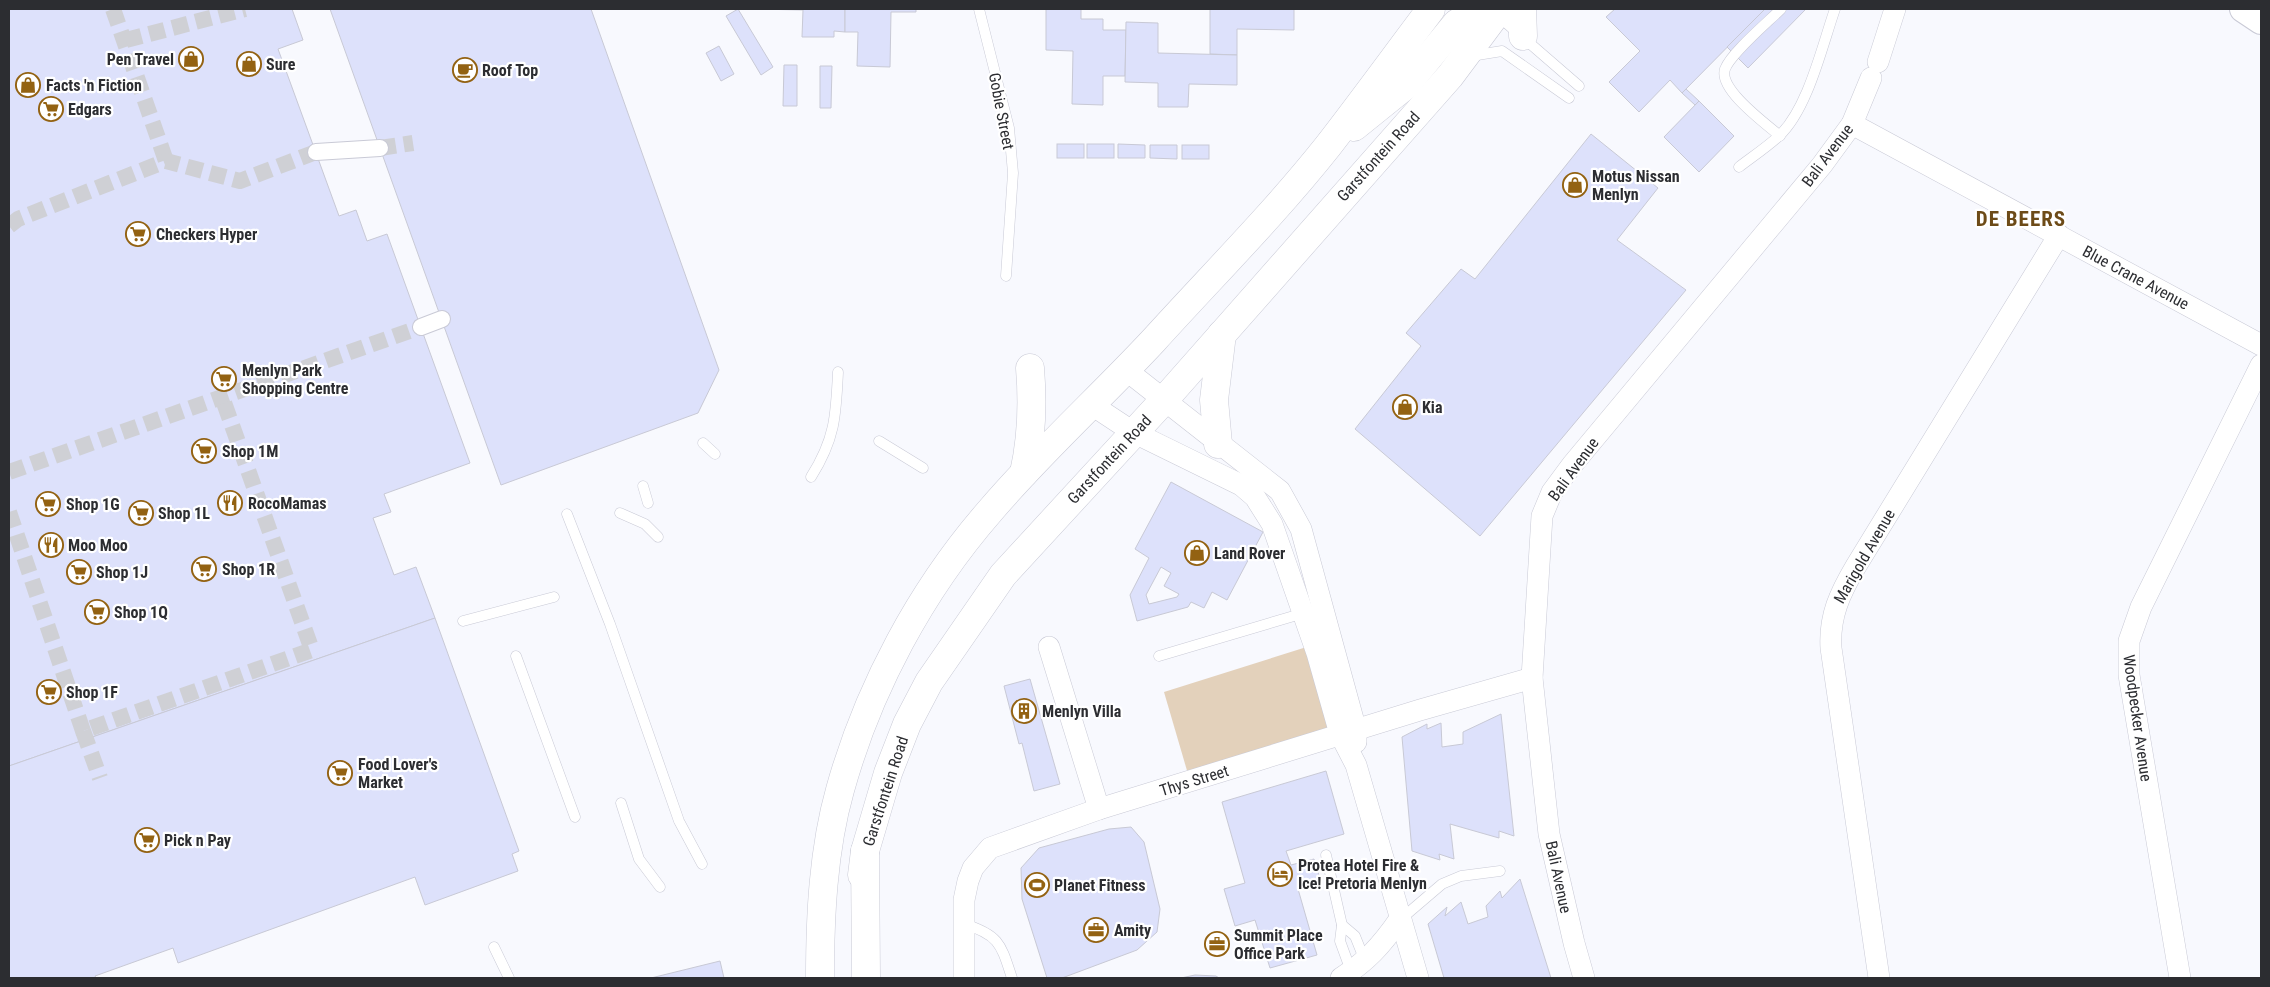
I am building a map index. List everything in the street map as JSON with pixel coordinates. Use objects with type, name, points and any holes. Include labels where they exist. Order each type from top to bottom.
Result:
[{"type":"main road","points":[[820,978],[826,867],[831,830],[840,791],[866,715],[883,677],[925,600],[951,558],[1024,472],[1126,370],[1327,147],[1431,9]]},
{"type":"main road","points":[[1522,9],[1523,36]]},
{"type":"main road","points":[[1327,147],[1406,85],[1457,23],[1475,15],[1498,12]]},
{"type":"main road","name":"Garstfontein Road","points":[[852,978],[856,923],[866,851],[888,773],[907,724],[929,682],[1003,575],[1165,399],[1465,58],[1498,12]]},
{"type":"main road","points":[[1218,444],[1214,400],[1222,334]]},
{"type":"main road","points":[[1024,472],[1033,410],[1030,368]]},
{"type":"main road","points":[[866,851],[866,978]]},
{"type":"street","name":"Bali Avenue","points":[[1584,978],[1574,944],[1549,834],[1532,678],[1539,534],[1542,516],[1552,492],[1572,465],[1822,165],[1852,124],[1874,70],[1895,9]]},
{"type":"street","points":[[2245,9],[2261,13]]},
{"type":"street","points":[[2245,9],[2261,21]]},
{"type":"street","name":"Blue Crane Avenue","points":[[1852,124],[2261,345]]},
{"type":"street","points":[[316,152],[380,148]]},
{"type":"street","name":"Marigold Avenue","points":[[1880,978],[1831,648],[1830,631],[1834,608],[1856,566],[2059,235]]},
{"type":"street","points":[[421,327],[442,319]]},
{"type":"street","name":"Woodpecker Avenue","points":[[2180,978],[2129,675],[2129,641],[2141,607],[2261,365]]},
{"type":"street","points":[[1126,370],[1280,492],[1300,529],[1313,610],[1399,920],[1418,978]]},
{"type":"street","points":[[1092,406],[1133,432],[1241,485],[1255,497],[1272,524],[1313,610]]},
{"type":"street","points":[[1049,647],[1099,809]]},
{"type":"street","name":"Thys Street","points":[[964,978],[964,900],[973,868],[990,848],[1099,809],[1348,732],[1532,678]]},
{"type":"street","points":[[1352,970],[1381,946],[1399,920]]},
{"type":"lane","name":"Gobie Street","points":[[979,9],[1009,128],[1013,172],[1006,276]]},
{"type":"lane","points":[[1780,136],[1731,91],[1725,80],[1725,70],[1731,59],[1781,9]]},
{"type":"lane","points":[[1739,167],[1780,136],[1801,106],[1835,9]]},
{"type":"lane","points":[[1498,12],[1579,86]]},
{"type":"lane","points":[[1465,58],[1502,51],[1570,98]]},
{"type":"lane","points":[[811,477],[824,456],[832,435],[838,372]]},
{"type":"lane","points":[[879,441],[923,468]]},
{"type":"lane","points":[[703,443],[715,454]]},
{"type":"lane","points":[[643,486],[648,503]]},
{"type":"lane","points":[[620,513],[644,524],[658,537]]},
{"type":"lane","points":[[567,514],[610,624],[679,821],[702,864]]},
{"type":"lane","points":[[463,621],[554,597]]},
{"type":"lane","points":[[1159,656],[1313,610]]},
{"type":"lane","points":[[516,656],[575,818]]},
{"type":"lane","points":[[621,804],[639,858],[660,887]]},
{"type":"lane","points":[[1326,855],[1342,925],[1340,940],[1352,970]]},
{"type":"lane","points":[[1399,920],[1442,884],[1461,876],[1500,871]]},
{"type":"lane","points":[[964,924],[990,934],[1000,944],[1012,978]]},
{"type":"lane","points":[[1342,925],[1355,936],[1352,970]]},
{"type":"lane","points":[[494,946],[509,978]]},
{"type":"shaded area","points":[[1313,645],[1330,730],[1188,774],[1164,692]]},
{"type":"building","name":"Menlyn Park Shopping Centre","points":[[9,9],[292,9],[303,40],[278,49],[339,216],[356,210],[367,241],[387,234],[470,463],[384,494],[391,512],[373,518],[394,575],[416,567],[435,618],[9,766]]},
{"type":"building","points":[[330,9],[591,9],[719,370],[698,413],[501,485]]},
{"type":"building","points":[[738,9],[773,67],[761,75],[726,16]]},
{"type":"building","points":[[754,9],[845,9],[845,32],[834,31],[834,37],[802,37],[803,10]]},
{"type":"building","points":[[845,9],[916,9],[916,12],[891,12],[890,67],[857,66],[858,32],[845,32]]},
{"type":"building","points":[[1046,9],[1081,9],[1081,19],[1103,19],[1103,30],[1126,30],[1125,76],[1103,76],[1103,105],[1072,104],[1073,51],[1046,50]]},
{"type":"building","points":[[1210,9],[1294,9],[1294,30],[1237,29],[1237,55],[1210,54]]},
{"type":"building","points":[[1615,9],[1765,9],[1682,93],[1670,80],[1639,112],[1609,82],[1640,51],[1606,17]]},
{"type":"building","points":[[1765,9],[1806,9],[1748,68],[1727,47]]},
{"type":"building","points":[[1126,22],[1158,23],[1158,53],[1237,55],[1237,85],[1189,84],[1188,107],[1158,107],[1158,83],[1125,82]]},
{"type":"building","points":[[719,46],[734,74],[721,81],[706,53]]},
{"type":"building","points":[[784,65],[797,65],[797,106],[783,106]]},
{"type":"building","points":[[820,66],[832,66],[831,108],[820,108]]},
{"type":"building","points":[[1686,89],[1699,101],[1695,105],[1682,93]]},
{"type":"building","points":[[1699,101],[1734,136],[1699,172],[1664,137]]},
{"type":"building","points":[[1591,134],[1658,188],[1617,240],[1686,290],[1480,536],[1355,429],[1421,346],[1406,333],[1461,269],[1475,279]]},
{"type":"building","points":[[1057,144],[1084,144],[1084,158],[1057,158]]},
{"type":"building","points":[[1087,144],[1114,144],[1114,158],[1087,158]]},
{"type":"building","points":[[1118,144],[1145,145],[1145,158],[1118,158]]},
{"type":"building","points":[[1150,145],[1177,145],[1177,159],[1150,158]]},
{"type":"building","points":[[1182,145],[1209,145],[1209,159],[1182,159]]},
{"type":"building","name":"Land Rover","points":[[1171,482],[1263,532],[1227,600],[1212,592],[1204,608],[1191,602],[1188,607],[1137,621],[1130,595],[1149,558],[1135,549]],"holes":[[[1161,567],[1171,573],[1164,586],[1179,594],[1177,597],[1149,604],[1146,595]]]},
{"type":"building","points":[[435,618],[519,851],[512,854],[518,871],[425,905],[415,877],[178,963],[173,948],[95,976],[96,978],[9,978],[9,766]]},
{"type":"building","name":"Menlyn Villa","points":[[1030,679],[1060,784],[1034,791],[1022,743],[1019,744],[1004,686]]},
{"type":"building","points":[[1501,714],[1514,836],[1499,831],[1499,838],[1450,824],[1454,859],[1439,854],[1440,860],[1412,851],[1402,737],[1427,724],[1427,729],[1441,723],[1442,747],[1463,744],[1463,732]]},
{"type":"building","name":"Protea Hotel Fire & Ice! Pretoria Menlyn","points":[[1326,771],[1344,834],[1286,851],[1291,865],[1314,859],[1321,882],[1298,889],[1317,955],[1270,968],[1255,920],[1235,926],[1224,889],[1245,883],[1222,802]]},
{"type":"building","points":[[1131,827],[1144,842],[1160,909],[1157,932],[1137,950],[1062,978],[1047,978],[1022,899],[1021,868],[1039,848],[1109,829]]},
{"type":"building","points":[[1520,879],[1551,978],[1444,978],[1428,924],[1447,907],[1445,916],[1461,902],[1468,924],[1488,917],[1486,906],[1500,891],[1502,898]]},
{"type":"building","points":[[720,961],[724,978],[651,978]]},
{"type":"building","points":[[1195,975],[1216,976],[1219,978],[1181,978]]},
{"type":"tunnel","points":[[113,9],[166,161]]},
{"type":"tunnel","points":[[126,40],[245,9]]},
{"type":"tunnel","points":[[380,148],[413,143]]},
{"type":"tunnel","points":[[9,226],[18,219],[166,161],[240,181],[316,152]]},
{"type":"tunnel","points":[[9,472],[421,327]]},
{"type":"tunnel","points":[[9,512],[83,731],[312,650],[222,397]]},
{"type":"tunnel","points":[[83,731],[100,778]]},
{"type":"place","name":"Pen Travel","points":[[191,59]]},
{"type":"place","name":"Sure","points":[[249,64]]},
{"type":"place","name":"Roof Top","points":[[465,70]]},
{"type":"place","name":"Facts 'n Fiction","points":[[28,85]]},
{"type":"place","name":"Edgars","points":[[51,109]]},
{"type":"place","name":"Motus Nissan Menlyn","points":[[1575,185]]},
{"type":"place","name":"Checkers Hyper","points":[[138,234]]},
{"type":"place","name":"Menlyn Park Shopping Centre","points":[[224,379]]},
{"type":"place","name":"Kia","points":[[1405,407]]},
{"type":"place","name":"Shop 1M","points":[[204,451]]},
{"type":"place","name":"RocoMamas","points":[[230,503]]},
{"type":"place","name":"Shop 1G","points":[[48,504]]},
{"type":"place","name":"Shop 1L","points":[[141,513]]},
{"type":"place","name":"Moo Moo","points":[[51,545]]},
{"type":"place","name":"Land Rover","points":[[1197,553]]},
{"type":"place","name":"Shop 1R","points":[[204,569]]},
{"type":"place","name":"Shop 1J","points":[[79,572]]},
{"type":"place","name":"Shop 1Q","points":[[97,612]]},
{"type":"place","name":"Shop 1F","points":[[49,692]]},
{"type":"place","name":"Menlyn Villa","points":[[1024,711]]},
{"type":"place","name":"Food Lover's Market","points":[[340,773]]},
{"type":"place","name":"Pick n Pay","points":[[147,840]]},
{"type":"place","name":"Protea Hotel Fire & Ice! Pretoria Menlyn","points":[[1280,874]]},
{"type":"place","name":"Planet Fitness","points":[[1037,885]]},
{"type":"place","name":"Amity","points":[[1096,930]]},
{"type":"place","name":"Summit Place Office Park","points":[[1217,944]]},
{"type":"district","name":"DE BEERS","points":[[2021,219]]}]
